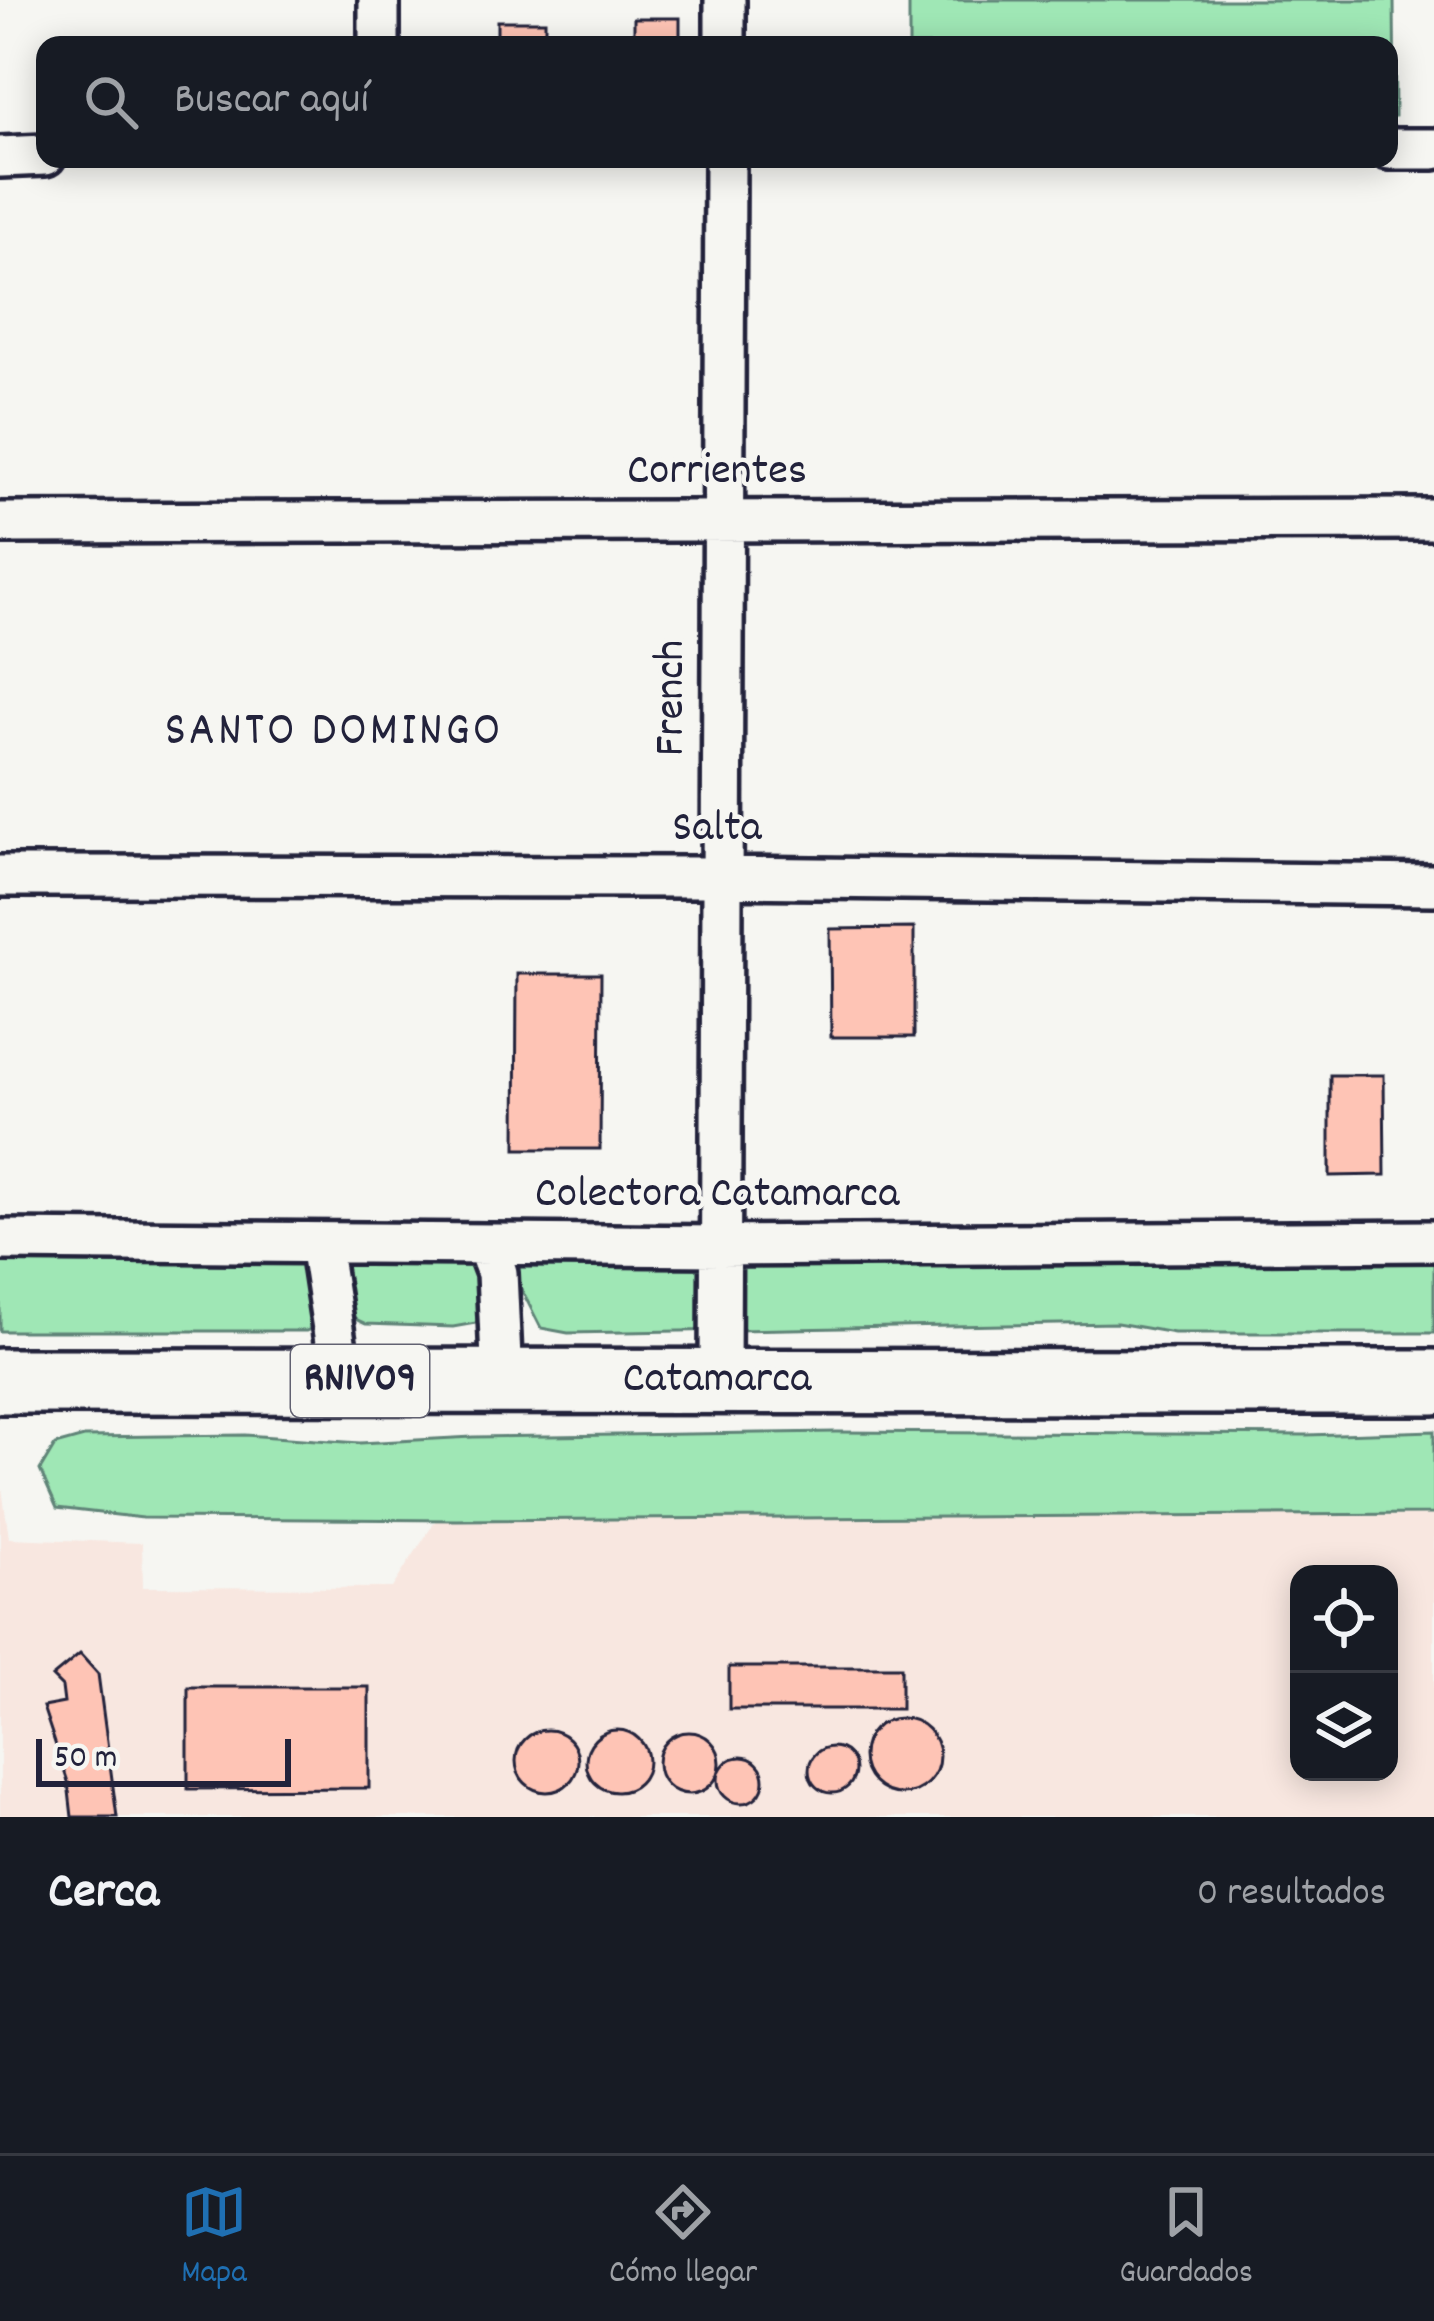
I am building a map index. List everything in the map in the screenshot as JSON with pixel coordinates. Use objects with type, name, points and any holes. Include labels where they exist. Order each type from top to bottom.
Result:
[{"type":"main road","name":"Catamarca","points":[[0,1381],[1434,1382]]},
{"type":"street","points":[[379,0],[379,36]]},
{"type":"street","points":[[725,0],[725,36]]},
{"type":"street","points":[[1398,148],[1434,149]]},
{"type":"street","points":[[0,157],[36,155]]},
{"type":"street","name":"French","points":[[720,1381],[725,168]]},
{"type":"street","name":"Corrientes","points":[[0,523],[1434,519]]},
{"type":"street","name":"Salta","points":[[0,876],[1434,885]]},
{"type":"street","name":"Colectora Catamarca","points":[[0,1240],[720,1246],[1434,1241]]},
{"type":"street","points":[[320,1243],[341,1381]]},
{"type":"street","points":[[486,1244],[497,1273],[502,1381]]},
{"type":"shaded area","points":[[0,1474],[9,1538],[142,1543],[143,1587],[392,1588],[436,1520],[1434,1514],[1434,1817],[0,1817]]},
{"type":"green space","points":[[909,0],[1394,0],[1394,36],[909,36]]},
{"type":"green space","points":[[1434,1250],[1434,1333],[1174,1333],[1117,1323],[568,1333],[541,1328],[515,1277],[511,1257]]},
{"type":"green space","points":[[0,1252],[302,1256],[314,1269],[319,1325],[306,1331],[0,1331]]},
{"type":"green space","points":[[349,1254],[482,1256],[485,1304],[476,1323],[453,1327],[366,1324],[350,1314],[342,1300],[338,1264]]},
{"type":"green space","points":[[1434,1431],[1434,1514],[143,1518],[57,1508],[40,1470],[55,1445],[84,1437],[245,1435],[360,1443],[836,1432],[1306,1435]]},
{"type":"building","points":[[634,18],[680,18],[680,36],[634,36]]},
{"type":"building","points":[[497,21],[545,21],[545,36],[497,36]]},
{"type":"building","points":[[914,928],[914,1037],[831,1037],[830,929]]},
{"type":"building","points":[[517,974],[601,974],[600,1149],[516,1149]]},
{"type":"building","points":[[1330,1075],[1384,1075],[1385,1175],[1330,1176]]},
{"type":"building","points":[[80,1654],[98,1674],[117,1817],[72,1817],[68,1782],[43,1707],[64,1703],[62,1687],[52,1677]]},
{"type":"building","points":[[729,1667],[901,1667],[901,1709],[729,1709]]},
{"type":"building","points":[[188,1687],[369,1687],[369,1788],[188,1789]]},
{"type":"building","points":[[901,1718],[928,1729],[939,1756],[928,1783],[901,1794],[874,1783],[863,1756],[874,1729]]},
{"type":"building","points":[[547,1730],[569,1739],[578,1761],[569,1783],[547,1792],[525,1783],[516,1761],[525,1739]]},
{"type":"building","points":[[617,1730],[639,1739],[648,1761],[639,1783],[617,1792],[595,1783],[586,1761],[595,1739]]},
{"type":"building","points":[[689,1732],[711,1741],[720,1763],[711,1785],[689,1794],[667,1785],[658,1763],[667,1741]]},
{"type":"building","points":[[832,1747],[848,1754],[855,1770],[848,1786],[832,1793],[816,1786],[809,1770],[816,1754]]},
{"type":"building","points":[[741,1757],[757,1764],[764,1780],[757,1796],[741,1803],[725,1796],[718,1780],[725,1764]]},
{"type":"district","name":"SANTO DOMINGO","points":[[334,733]]}]
